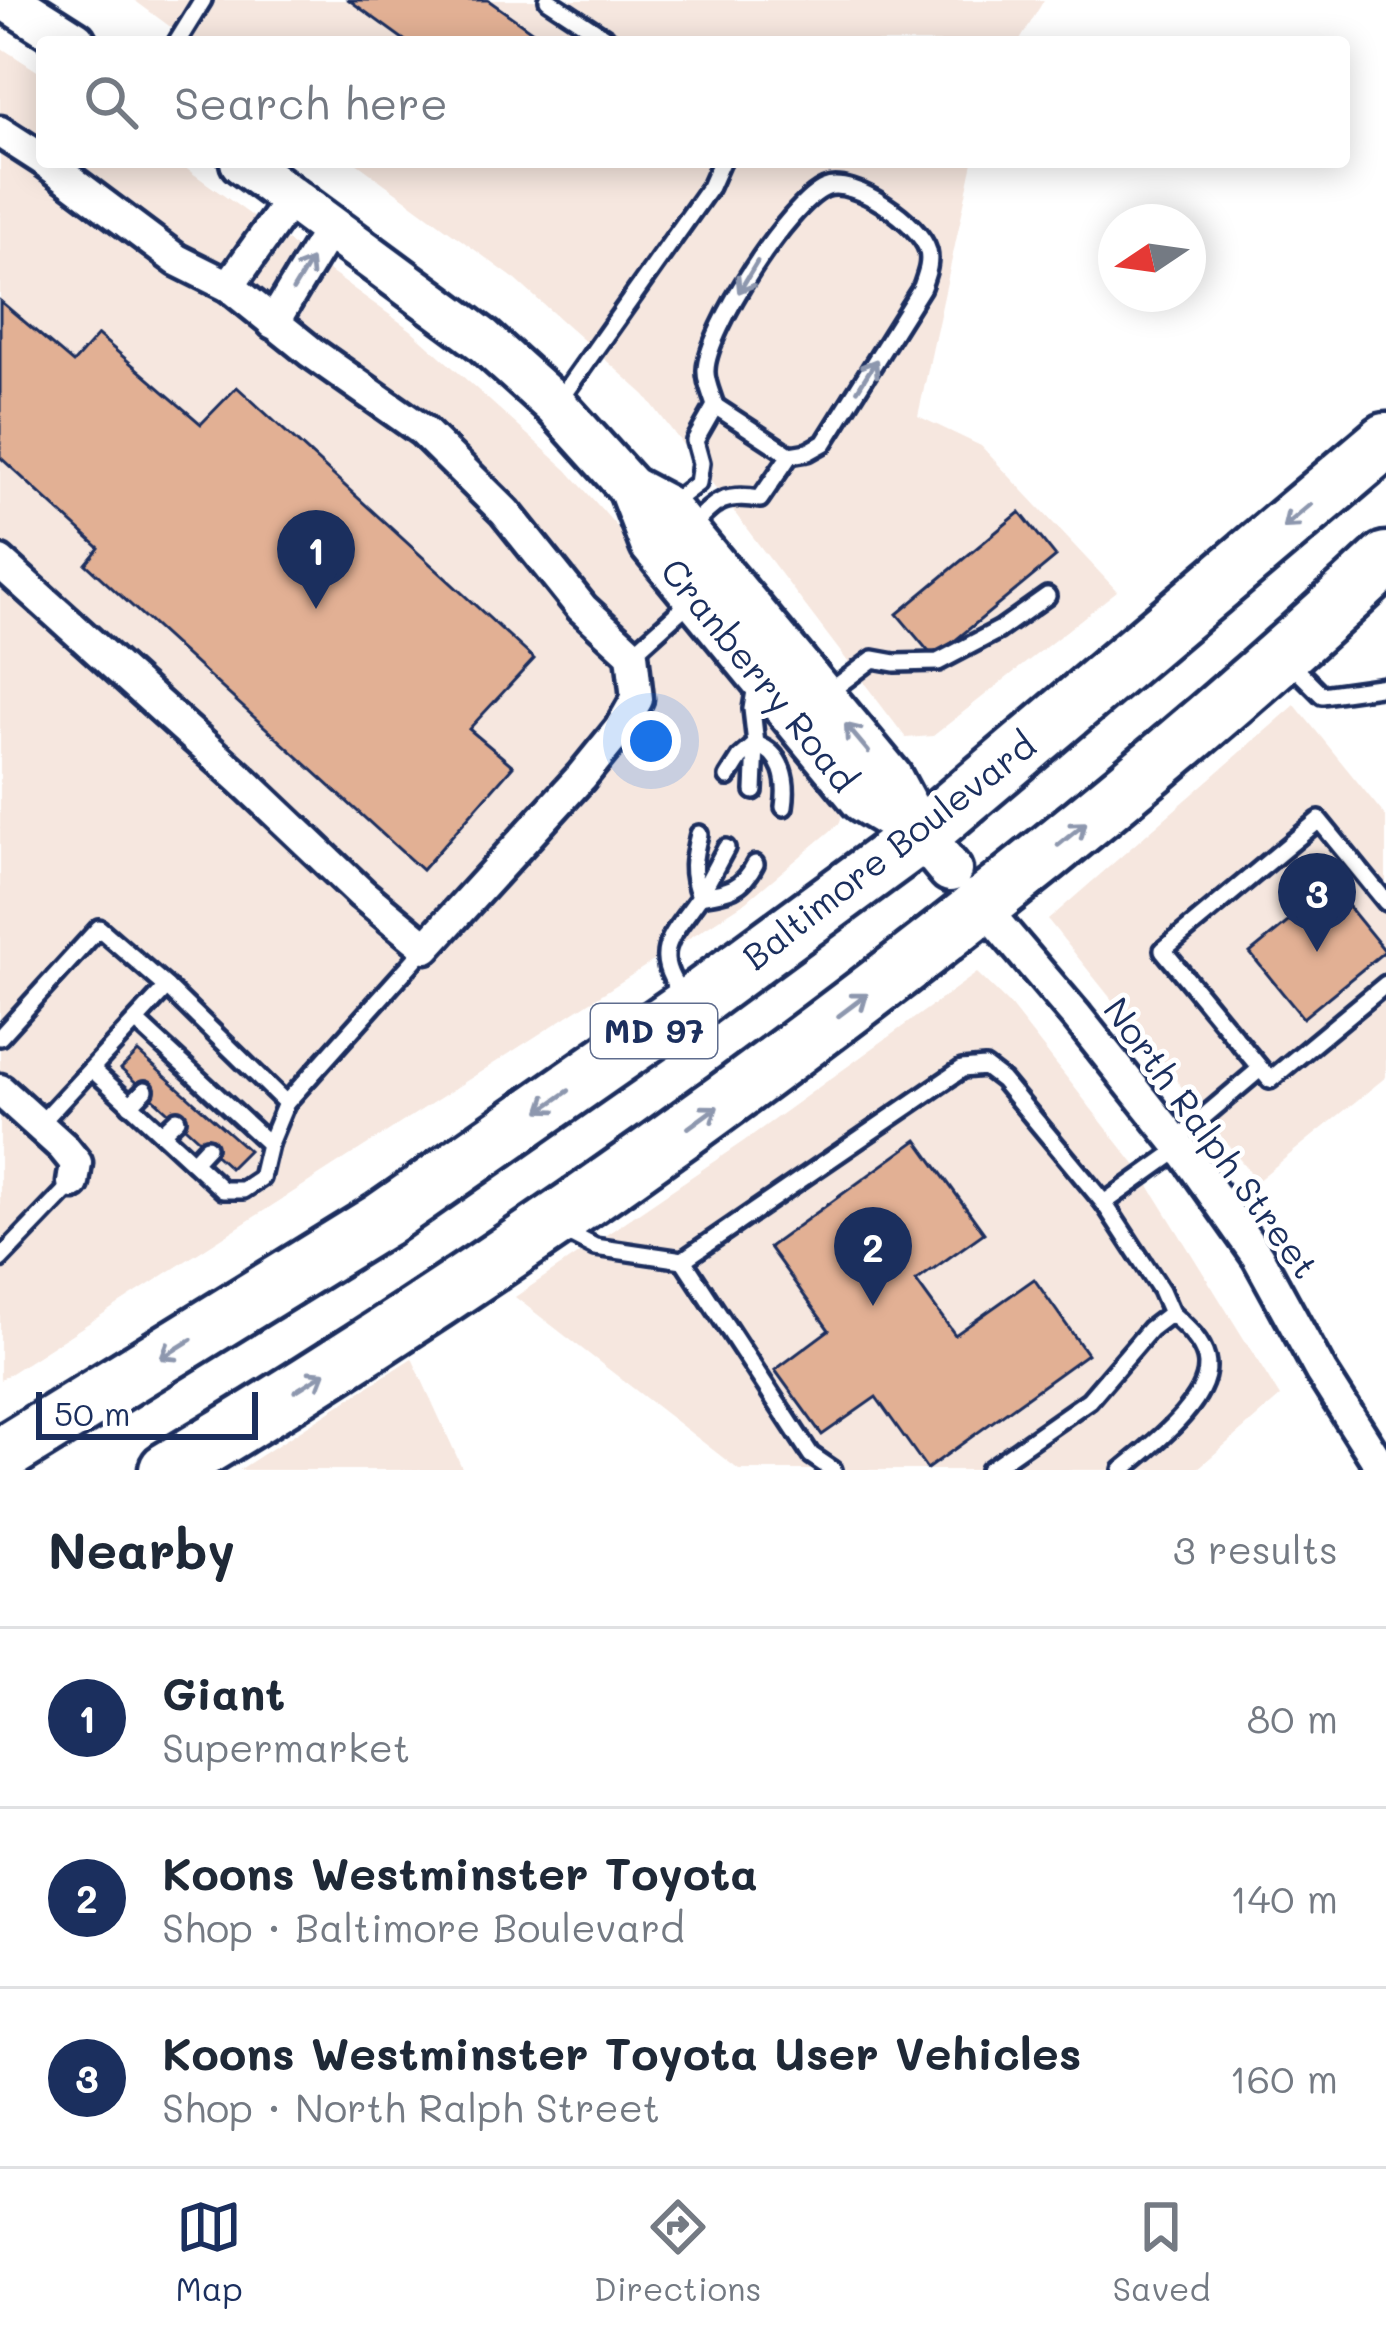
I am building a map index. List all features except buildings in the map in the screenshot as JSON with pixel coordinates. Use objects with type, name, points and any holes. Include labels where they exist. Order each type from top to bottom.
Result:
[{"type":"highway","name":"Baltimore Boulevard","points":[[167,1470],[553,1225],[760,1076],[951,870],[1386,441]]},
{"type":"highway","name":"Baltimore Boulevard","points":[[0,1456],[382,1220],[690,1005],[1160,761],[1386,560]]},
{"type":"street","points":[[8,0],[65,36]]},
{"type":"street","points":[[0,132],[36,156]]},
{"type":"street","points":[[0,562],[362,894],[426,946],[581,777],[638,699],[632,654],[582,608],[505,512],[422,430],[229,286],[177,260],[53,168]]},
{"type":"street","name":"Cranberry Road","points":[[250,168],[483,340],[661,509],[890,777],[951,870]]},
{"type":"street","points":[[229,286],[291,199]]},
{"type":"street","points":[[273,323],[332,227]]},
{"type":"street","name":"Cranberry Road","points":[[661,509],[652,545],[694,598],[862,800],[951,870]]},
{"type":"street","name":"North Ralph Street","points":[[951,870],[1077,1016],[1178,1144],[1258,1256],[1321,1372],[1383,1470]]},
{"type":"street","points":[[0,1090],[76,1163],[73,1183]]},
{"type":"lane","points":[[181,36],[203,0]]},
{"type":"lane","points":[[548,0],[603,36]]},
{"type":"lane","points":[[556,406],[710,188],[718,168]]},
{"type":"lane","points":[[838,184],[912,223],[928,248],[929,266],[922,287],[824,443],[790,455],[716,406],[705,371],[718,331],[754,266],[808,199],[838,184]]},
{"type":"lane","points":[[661,509],[698,483],[701,463],[695,441],[716,406]]},
{"type":"lane","points":[[661,509],[739,495],[760,500],[790,455]]},
{"type":"lane","points":[[823,697],[872,659],[938,662],[999,630],[1046,596]]},
{"type":"lane","points":[[632,654],[694,598]]},
{"type":"lane","points":[[1283,656],[1322,695],[1386,686]]},
{"type":"lane","points":[[754,791],[753,692],[760,676]]},
{"type":"lane","points":[[728,777],[756,744]]},
{"type":"lane","points":[[756,744],[768,748],[779,764],[786,781],[784,807]]},
{"type":"lane","points":[[1386,902],[1318,820],[1162,950],[1270,1080],[1386,984]]},
{"type":"lane","points":[[699,834],[692,877],[700,896]]},
{"type":"lane","points":[[690,1005],[669,978],[664,964],[667,948],[726,848]]},
{"type":"lane","points":[[700,896],[742,885],[755,864]]},
{"type":"lane","points":[[0,1037],[99,928],[286,1102]]},
{"type":"lane","points":[[93,1070],[223,1190],[243,1190],[261,1178],[286,1102],[426,946]]},
{"type":"lane","points":[[39,1125],[167,987]]},
{"type":"lane","points":[[137,1022],[269,1144]]},
{"type":"lane","points":[[161,1072],[175,1057]]},
{"type":"lane","points":[[553,1225],[595,1247],[683,1260],[962,1070],[986,1067],[1003,1080],[1104,1202],[1171,1312],[1196,1338],[1207,1360],[1206,1383],[1172,1428],[1122,1470]]},
{"type":"lane","points":[[1104,1202],[1178,1144],[1260,1069]]},
{"type":"lane","points":[[194,1102],[208,1088]]},
{"type":"lane","points":[[130,1105],[145,1090]]},
{"type":"lane","points":[[224,1129],[237,1115]]},
{"type":"lane","points":[[162,1133],[176,1119]]},
{"type":"lane","points":[[193,1162],[207,1147]]},
{"type":"lane","points":[[0,1259],[73,1183]]},
{"type":"lane","points":[[683,1260],[812,1455],[833,1470]]},
{"type":"lane","points":[[989,1470],[1088,1400],[1150,1329],[1171,1312]]},
{"type":"shaded area","points":[[134,0],[1044,0],[1023,36],[183,36]]},
{"type":"shaded area","points":[[0,47],[36,70],[36,168],[185,168],[411,330],[567,470],[815,751],[845,798],[840,823],[747,901],[0,1380]]},
{"type":"shaded area","points":[[363,168],[972,168],[918,416],[981,446],[1117,591],[933,736],[906,738],[645,395],[516,280]]},
{"type":"shaded area","points":[[1295,705],[1386,817],[1386,1077],[1257,1181],[1048,920]]},
{"type":"shaded area","points":[[977,973],[1009,1004],[1140,1171],[1280,1397],[1196,1470],[739,1470],[515,1297],[744,1141]]},
{"type":"shaded area","points":[[412,1358],[463,1470],[239,1470]]},
{"type":"place","name":"Giant","points":[[316,609]]},
{"type":"place","name":"Koons Westminster Toyota User Vehicles","points":[[1317,952]]},
{"type":"place","name":"Koons Westminster Toyota","points":[[873,1306]]}]
